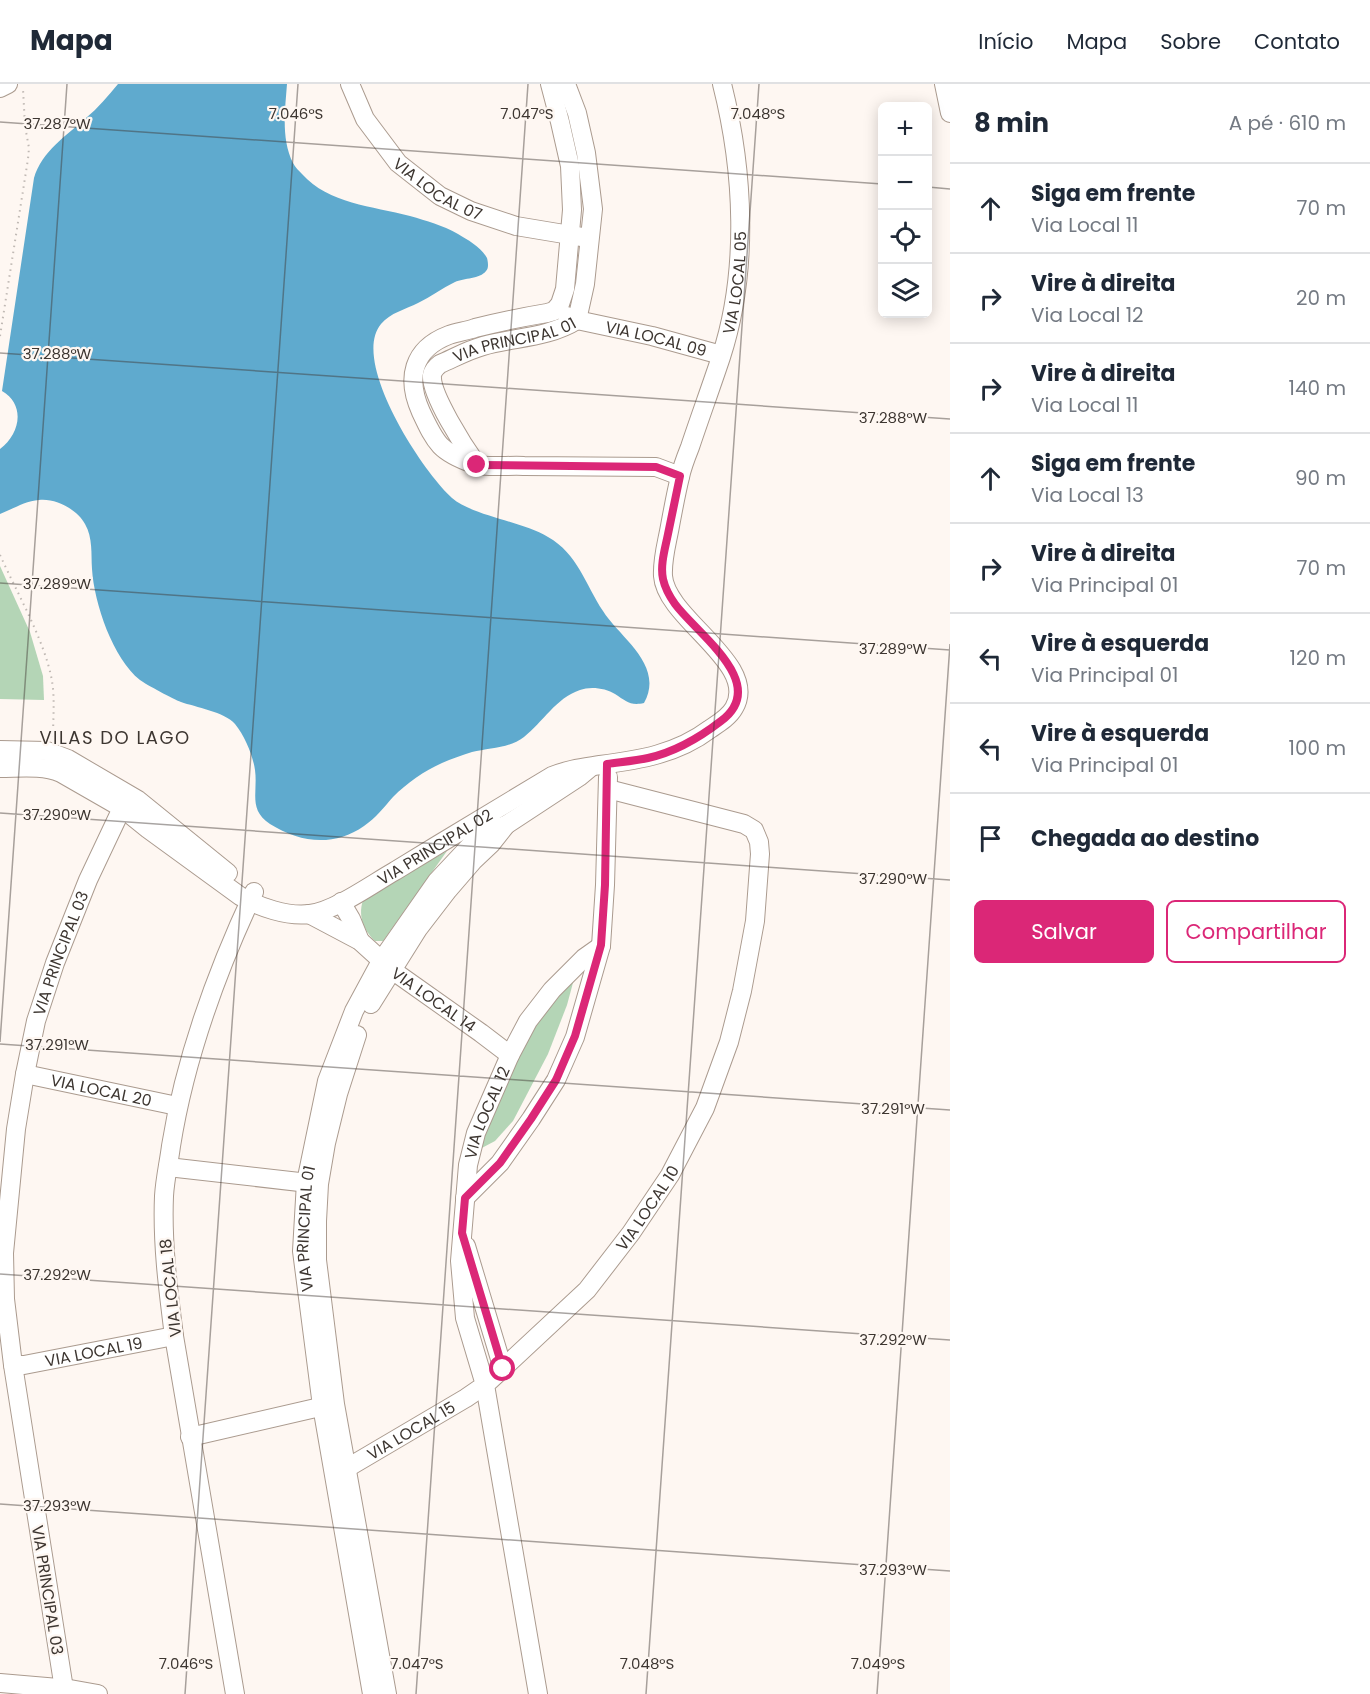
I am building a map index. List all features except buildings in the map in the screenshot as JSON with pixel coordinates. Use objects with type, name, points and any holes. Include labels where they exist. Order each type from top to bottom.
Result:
[{"type":"street","points":[[0,88],[8,84]]},
{"type":"street","name":"VIA LOCAL 07","points":[[350,84],[365,119],[398,163],[440,196],[471,211],[516,226],[570,235]]},
{"type":"street","name":"VIA PRINCIPAL 01","points":[[387,1694],[328,1405],[316,1260],[317,1221],[313,1183],[357,1036],[386,965],[506,825],[600,765],[648,758],[700,737],[727,716],[735,707],[738,696],[738,683],[732,669],[675,604],[663,578],[663,562],[680,476],[656,467],[477,465],[449,454],[439,446],[417,402],[412,384],[414,369],[418,358],[426,348],[447,336],[554,311],[560,304],[565,289],[572,210],[570,166],[550,84]]},
{"type":"street","name":"VIA PRINCIPAL 01","points":[[477,465],[443,409],[432,378],[434,368],[483,346],[550,333],[565,328],[577,320],[585,284],[593,209],[577,114],[566,84]]},
{"type":"street","name":"VIA LOCAL 05","points":[[680,476],[721,355],[737,289],[739,205],[730,115],[722,84]]},
{"type":"street","points":[[944,84],[950,113]]},
{"type":"street","points":[[570,235],[590,238]]},
{"type":"street","name":"VIA LOCAL 09","points":[[554,311],[577,320],[652,336],[721,355]]},
{"type":"street","name":"VIA PRINCIPAL 01","points":[[426,348],[440,364]]},
{"type":"street","name":"VIA PRINCIPAL 02","points":[[0,750],[52,752],[68,759],[130,805],[240,896],[252,897],[273,910],[291,914],[324,911],[552,776],[579,767],[600,765]]},
{"type":"street","points":[[465,1198],[500,1163],[556,1080],[575,1036],[601,945],[608,789],[600,765]]},
{"type":"street","name":"VIA PRINCIPAL 02","points":[[0,768],[52,769],[130,805]]},
{"type":"street","name":"VIA LOCAL 10","points":[[485,1385],[587,1290],[632,1233],[670,1175],[705,1108],[729,1042],[742,991],[755,921],[760,854],[759,842],[753,830],[744,824],[608,789]]},
{"type":"street","name":"VIA PRINCIPAL 03","points":[[70,1689],[7,1298],[15,1242],[36,1021],[55,963],[88,880],[130,805]]},
{"type":"street","name":"VIA LOCAL 18","points":[[235,1694],[190,1437],[166,1282],[164,1195],[177,1106],[196,1037],[221,969],[252,897]]},
{"type":"street","name":"VIA LOCAL 14","points":[[341,902],[360,941]]},
{"type":"street","name":"VIA LOCAL 14","points":[[309,914],[360,941],[386,965],[510,1055]]},
{"type":"street","name":"VIA LOCAL 12","points":[[485,1385],[465,1318],[460,1261],[468,1165],[476,1133],[510,1055],[528,1022],[552,990],[584,958],[601,945]]},
{"type":"street","name":"VIA LOCAL 20","points":[[30,1075],[177,1106]]},
{"type":"street","points":[[168,1167],[313,1183]]},
{"type":"street","points":[[462,1233],[503,1369]]},
{"type":"street","name":"VIA LOCAL 19","points":[[18,1365],[174,1336]]},
{"type":"street","points":[[485,1385],[538,1694]]},
{"type":"street","name":"VIA LOCAL 15","points":[[341,1472],[485,1385]]},
{"type":"street","points":[[190,1437],[328,1405]]},
{"type":"street","name":"VIA PRINCIPAL 01","points":[[341,1472],[372,1694]]},
{"type":"street","points":[[0,1683],[70,1689],[98,1694]]},
{"type":"path","points":[[0,336],[29,148],[22,84]]},
{"type":"path","points":[[0,555],[48,664],[53,698],[52,752]]},
{"type":"green space","points":[[0,566],[30,632],[43,676],[44,700],[0,699]]},
{"type":"green space","points":[[447,851],[383,941],[375,941],[367,932],[362,921],[361,910],[364,898]]},
{"type":"green space","points":[[574,979],[567,1005],[548,1054],[513,1121],[495,1141],[478,1150],[495,1097],[536,1022],[557,995]]},
{"type":"water","points":[[118,84],[287,84],[285,124],[289,154],[300,172],[313,184],[338,198],[440,226],[470,241],[484,254],[488,265],[483,274],[455,282],[423,301],[393,314],[381,324],[374,341],[375,363],[382,388],[408,441],[424,465],[452,498],[484,514],[537,531],[567,552],[603,611],[645,664],[649,676],[649,689],[644,703],[628,702],[603,689],[580,690],[564,699],[518,741],[506,746],[472,752],[435,766],[404,787],[376,816],[353,833],[329,840],[317,840],[293,835],[263,818],[256,806],[256,778],[252,759],[245,740],[235,724],[217,713],[166,695],[140,680],[130,671],[113,645],[101,614],[94,583],[89,535],[85,524],[77,514],[52,501],[39,500],[0,514],[0,449],[12,436],[18,420],[15,404],[2,391],[34,178],[49,152],[95,110]]},
{"type":"district","name":"VILAS DO LAGO","points":[[115,738]]},
{"type":"route","points":[[477,465],[656,467],[680,476],[663,562],[663,578],[675,604],[714,646],[732,669],[738,683],[735,707],[700,737],[648,758],[607,764],[605,885],[601,945],[575,1036],[556,1080],[531,1119],[500,1163],[465,1198],[462,1233],[503,1369]]}]
